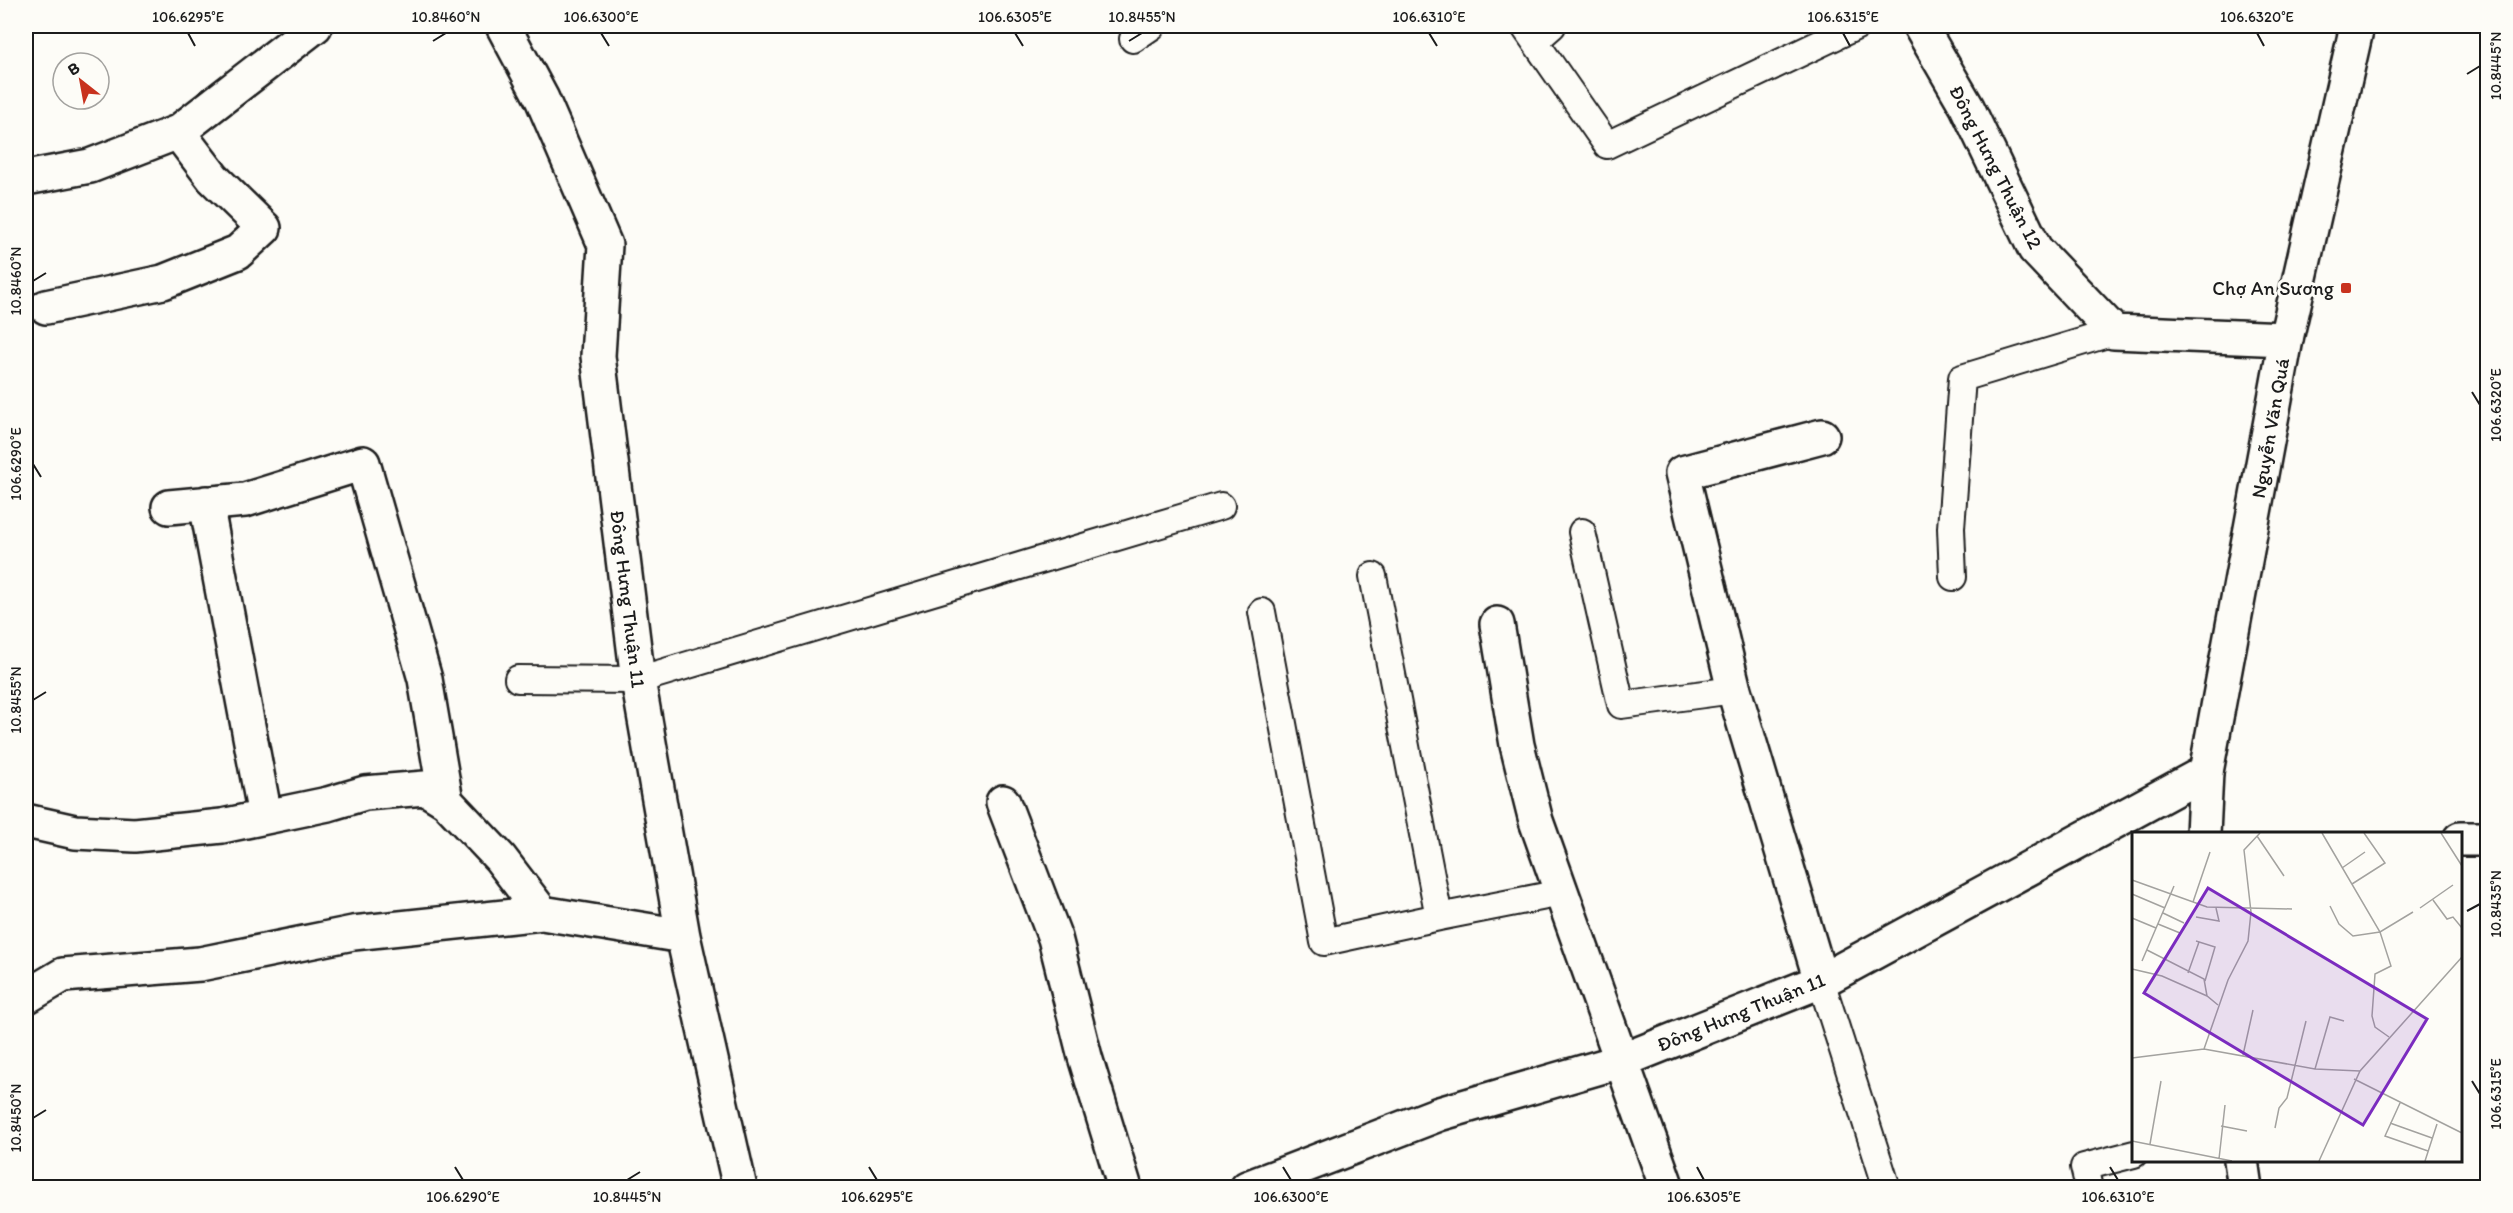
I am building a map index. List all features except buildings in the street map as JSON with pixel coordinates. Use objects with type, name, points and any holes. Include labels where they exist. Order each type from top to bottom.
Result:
[{"type":"street","points":[[26,178],[90,166],[178,132],[315,26]]},
{"type":"street","name":"Đông Hưng Thuận 11","points":[[503,26],[542,99],[605,245],[598,356],[638,680],[683,936],[740,1188]]},
{"type":"street","name":"Đông Hưng Thuận 12","points":[[1920,26],[1967,107],[2035,249],[2114,332]]},
{"type":"street","name":"Nguyễn Văn Quá","points":[[2203,832],[2206,772],[2286,339],[2357,26]]},
{"type":"street","points":[[46,307],[164,282],[238,252],[264,228],[213,178],[178,132]]},
{"type":"street","points":[[2114,332],[2286,339]]},
{"type":"street","points":[[1821,981],[1734,690],[1682,473],[1822,436]]},
{"type":"street","points":[[170,507],[245,500],[363,463],[424,680],[446,801]]},
{"type":"street","points":[[206,503],[265,816]]},
{"type":"street","points":[[1497,624],[1517,745],[1536,821],[1667,1188]]},
{"type":"street","name":"Đông Hưng Thuận 11","points":[[1247,1188],[1439,1114],[1621,1061],[1821,981],[2206,772]]},
{"type":"street","points":[[26,821],[75,832],[135,835],[222,825],[328,804],[365,793],[424,788],[446,801],[500,858],[542,913]]},
{"type":"street","points":[[1003,802],[1055,938],[1085,1057],[1125,1188]]},
{"type":"street","points":[[2462,839],[2487,840]]},
{"type":"street","points":[[26,997],[63,975],[200,964],[354,933],[542,913],[683,936]]},
{"type":"street","points":[[2241,1162],[2245,1188]]},
{"type":"lane","points":[[1537,31],[1607,145],[1857,26]]},
{"type":"lane","points":[[1953,577],[1951,528],[1962,378],[2114,332]]},
{"type":"lane","points":[[518,679],[638,680],[1221,506]]},
{"type":"lane","points":[[1582,532],[1621,705],[1734,690]]},
{"type":"lane","points":[[1373,576],[1439,917]]},
{"type":"lane","points":[[1262,612],[1324,942],[1561,893]]},
{"type":"lane","points":[[1821,981],[1887,1188]]},
{"type":"lane","points":[[2089,1188],[2084,1167],[2132,1154]]},
{"type":"place","name":"Chợ An Sương","points":[[2346,288]]}]
